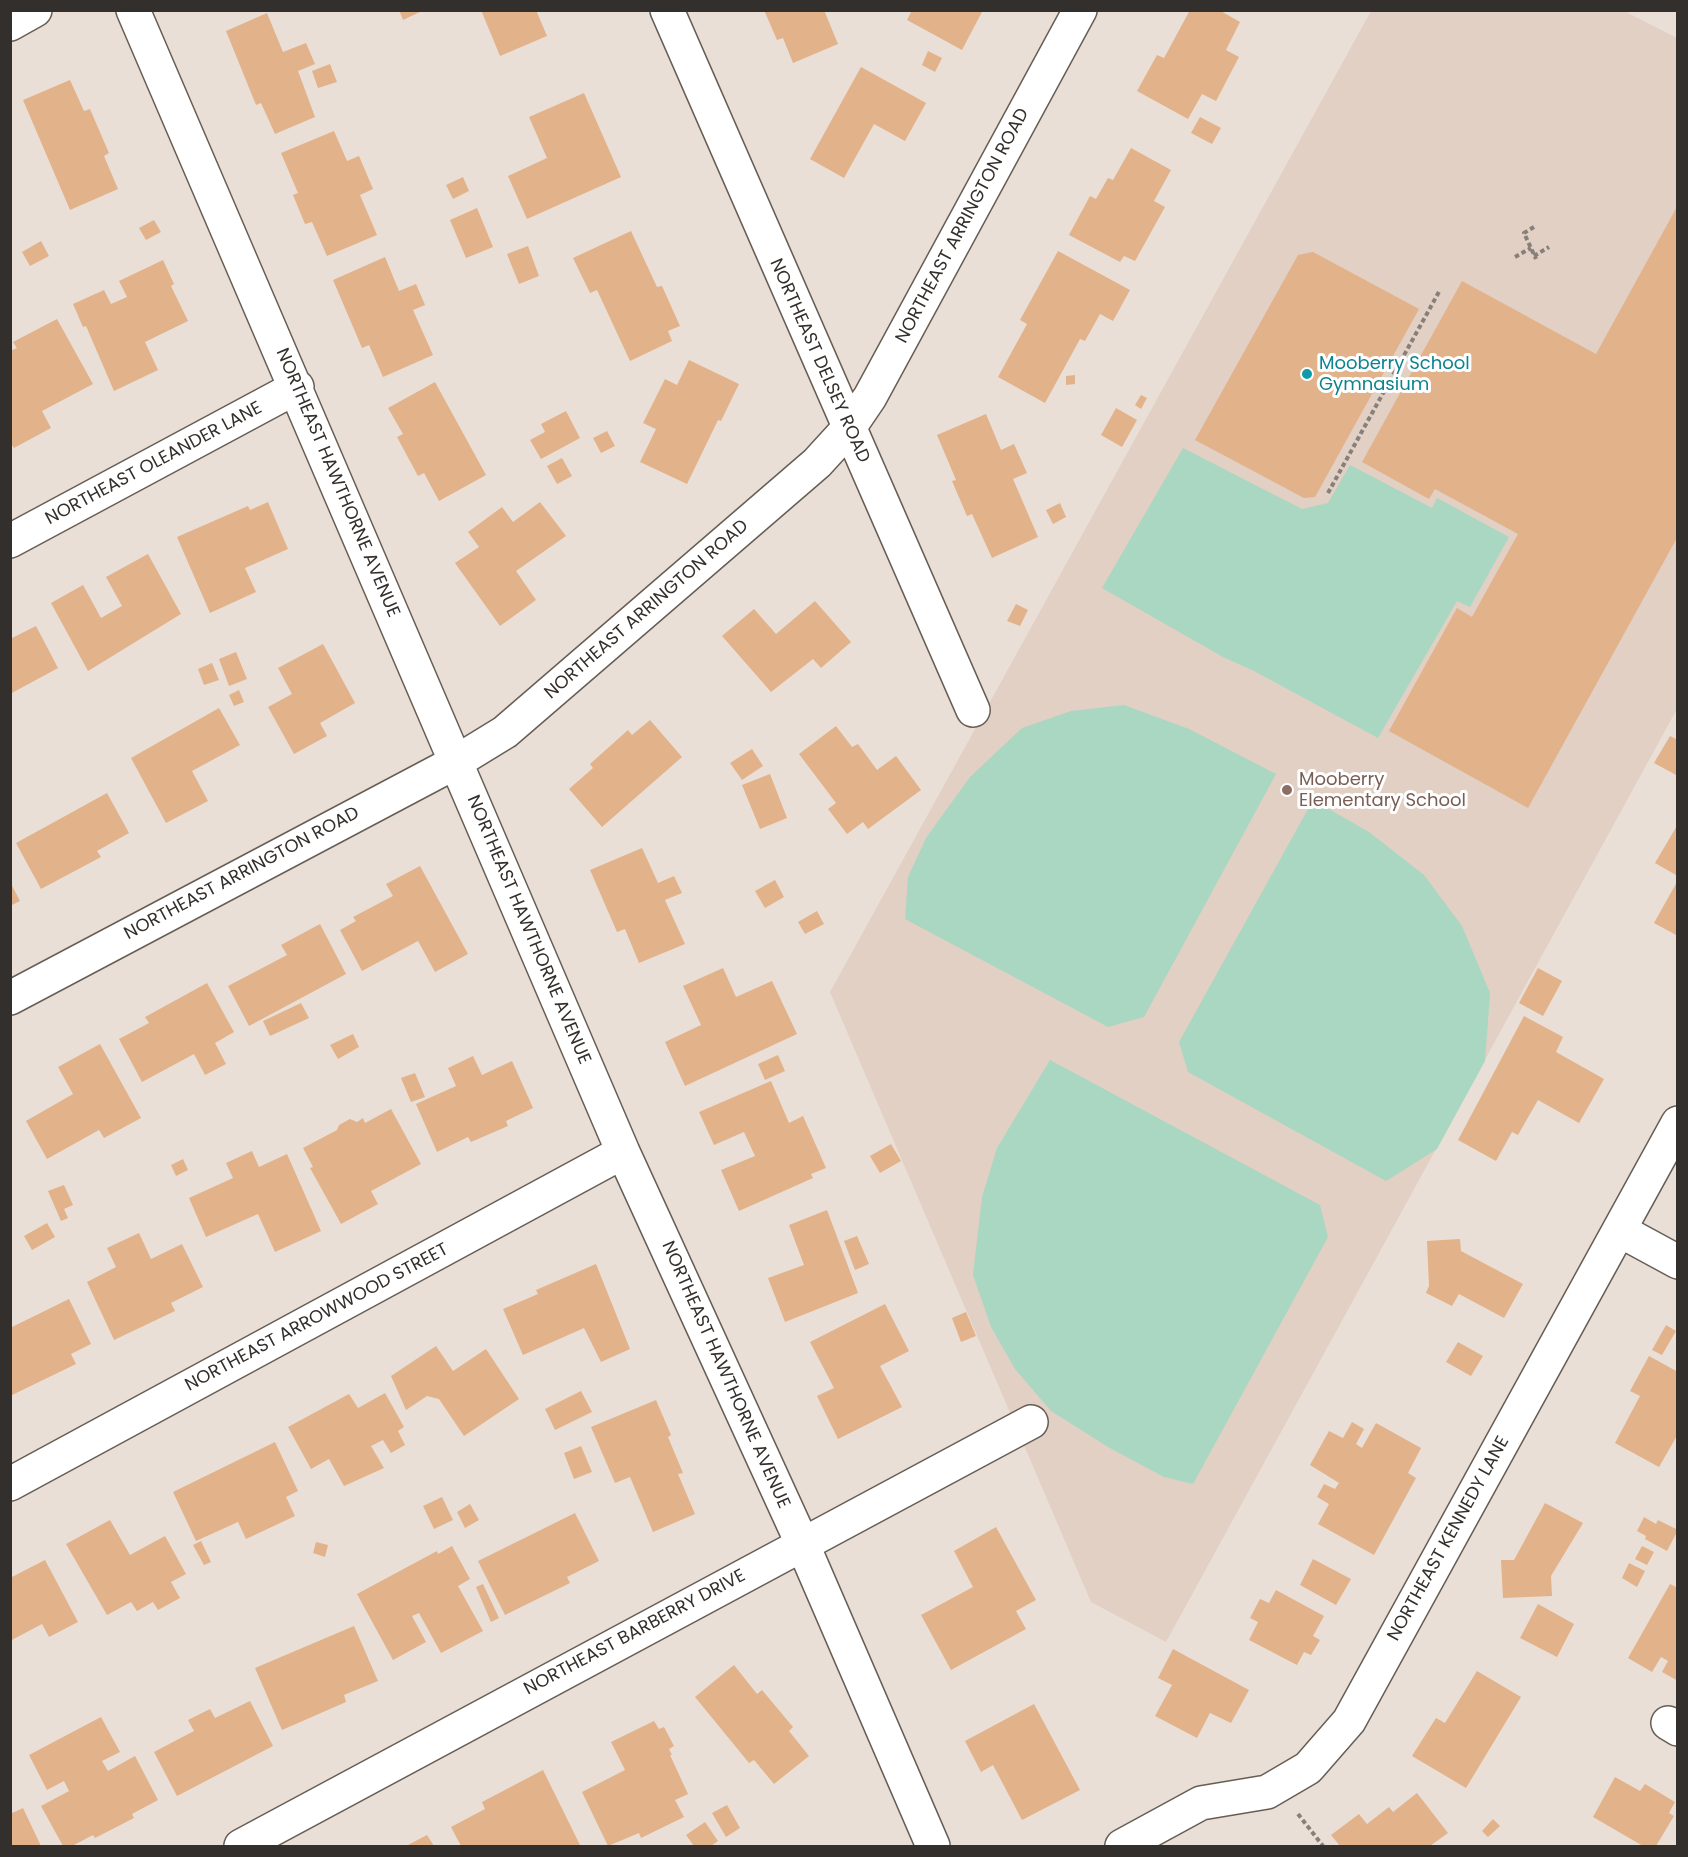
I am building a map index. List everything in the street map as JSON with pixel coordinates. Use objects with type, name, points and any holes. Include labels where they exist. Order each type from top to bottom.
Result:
[{"type":"street","points":[[10,24],[35,10]]},
{"type":"street","name":"NORTHEAST HAWTHORNE AVENUE","points":[[133,10],[624,1152],[802,1543],[933,1846]]},
{"type":"street","name":"NORTHEAST DELSEY ROAD","points":[[667,10],[973,710]]},
{"type":"street","name":"NORTHEAST ARRINGTON ROAD","points":[[10,998],[456,762],[505,732],[817,463],[849,428],[883,373],[1080,10]]},
{"type":"street","name":"NORTHEAST OLEANDER LANE","points":[[10,541],[297,387]]},
{"type":"street","name":"NORTHEAST KENNEDY LANE","points":[[1122,1846],[1202,1803],[1267,1792],[1308,1768],[1349,1721],[1677,1123]]},
{"type":"street","name":"NORTHEAST ARROWWOOD STREET","points":[[10,1484],[624,1152]]},
{"type":"street","points":[[1619,1230],[1677,1262]]},
{"type":"street","name":"NORTHEAST BARBERRY DRIVE","points":[[241,1846],[1031,1422]]},
{"type":"path","points":[[1534,227],[1524,233],[1535,257],[1549,247]]},
{"type":"path","points":[[1515,257],[1531,248]]},
{"type":"path","points":[[1328,492],[1440,290]]},
{"type":"path","points":[[1294,1809],[1323,1846]]},
{"type":"shaded area","name":"Mooberry Elementary School","points":[[1371,11],[1624,11],[1677,38],[1677,709],[1166,1642],[1091,1602],[830,992]]},
{"type":"green space","points":[[1183,448],[1302,509],[1328,503],[1350,465],[1432,508],[1437,498],[1509,537],[1470,607],[1457,601],[1378,738],[1254,671],[1223,657],[1102,588]]},
{"type":"green space","points":[[1124,705],[1189,729],[1276,774],[1144,1017],[1108,1027],[905,919],[908,877],[926,838],[970,777],[1022,728],[1071,711]]},
{"type":"green space","points":[[1313,800],[1369,832],[1424,875],[1462,926],[1490,993],[1485,1061],[1437,1149],[1386,1181],[1188,1072],[1179,1042]]},
{"type":"green space","points":[[1050,1060],[1320,1205],[1328,1237],[1193,1484],[1164,1477],[1108,1447],[1051,1411],[1015,1369],[991,1327],[973,1275],[982,1197],[997,1148]]},
{"type":"building","points":[[399,10],[424,10],[403,20]]},
{"type":"building","points":[[481,10],[536,10],[547,36],[500,56]]},
{"type":"building","points":[[764,10],[824,10],[838,44],[793,63],[783,38],[777,40]]},
{"type":"building","points":[[912,10],[983,10],[962,50],[907,20]]},
{"type":"building","points":[[1190,10],[1219,10],[1240,22],[1226,50],[1239,57],[1216,101],[1202,94],[1188,119],[1137,91],[1157,55],[1164,58]]},
{"type":"building","points":[[267,13],[283,52],[306,43],[315,64],[298,71],[315,117],[275,134],[261,103],[256,105],[226,31]]},
{"type":"building","points":[[928,51],[942,58],[935,72],[922,65]]},
{"type":"building","points":[[330,64],[337,82],[318,88],[312,71]]},
{"type":"building","points":[[861,67],[926,103],[905,141],[874,124],[844,178],[810,159]]},
{"type":"building","points":[[70,80],[84,111],[90,109],[109,153],[104,156],[118,189],[70,210],[23,100]]},
{"type":"building","points":[[584,93],[621,177],[527,219],[508,176],[547,158],[529,117]]},
{"type":"building","points":[[1200,117],[1221,128],[1212,144],[1191,133]]},
{"type":"building","points":[[334,131],[347,161],[359,156],[373,189],[360,195],[377,235],[327,256],[312,222],[305,224],[293,195],[298,193],[281,153]]},
{"type":"building","points":[[1131,148],[1171,170],[1154,201],[1165,207],[1135,261],[1124,256],[1120,262],[1069,235],[1090,196],[1096,199],[1108,178],[1113,180]]},
{"type":"building","points":[[463,177],[469,191],[453,199],[446,185]]},
{"type":"building","points":[[1678,205],[1678,536],[1528,808],[1389,731],[1457,608],[1472,617],[1518,534],[1435,489],[1429,499],[1362,462],[1462,281],[1596,354]]},
{"type":"building","points":[[477,208],[493,247],[466,258],[450,220]]},
{"type":"building","points":[[154,220],[161,232],[146,240],[139,228]]},
{"type":"building","points":[[631,231],[657,287],[662,286],[680,326],[668,331],[672,341],[630,361],[597,290],[590,293],[573,258]]},
{"type":"building","points":[[41,241],[49,256],[30,266],[22,252]]},
{"type":"building","points":[[528,246],[539,276],[519,284],[507,254]]},
{"type":"building","points":[[1058,251],[1130,290],[1113,321],[1100,314],[1085,341],[1080,339],[1045,403],[998,377],[1027,324],[1020,320]]},
{"type":"building","name":"Mooberry School Gymnasium","points":[[1313,252],[1419,309],[1315,497],[1304,498],[1195,440],[1298,255]]},
{"type":"building","points":[[385,257],[399,291],[416,284],[425,305],[413,310],[433,355],[383,377],[369,345],[362,348],[333,280]]},
{"type":"building","points":[[163,260],[174,284],[171,286],[188,321],[145,342],[158,370],[114,391],[86,326],[83,327],[73,304],[104,290],[111,304],[127,297],[119,281]]},
{"type":"building","points":[[57,319],[93,384],[42,411],[51,428],[14,448],[10,442],[10,351],[17,348],[13,342]]},
{"type":"building","points":[[689,360],[739,384],[721,421],[718,420],[687,484],[640,462],[656,429],[643,423],[665,379],[677,385]]},
{"type":"building","points":[[1075,375],[1075,384],[1066,385],[1066,376]]},
{"type":"building","points":[[435,382],[486,475],[439,501],[424,473],[418,476],[397,437],[403,434],[388,408]]},
{"type":"building","points":[[1141,395],[1147,398],[1141,409],[1135,405]]},
{"type":"building","points":[[1116,408],[1137,420],[1122,447],[1101,435]]},
{"type":"building","points":[[566,411],[580,438],[541,459],[530,440],[545,432],[541,424]]},
{"type":"building","points":[[986,414],[1001,450],[1014,444],[1027,473],[1013,479],[1038,537],[992,558],[972,514],[967,516],[952,481],[956,480],[937,435]]},
{"type":"building","points":[[607,431],[615,446],[601,453],[593,438]]},
{"type":"building","points":[[562,458],[572,476],[557,484],[547,466]]},
{"type":"building","points":[[268,502],[288,549],[245,568],[256,592],[210,613],[177,537],[248,506],[250,510]]},
{"type":"building","points":[[540,502],[566,536],[516,571],[536,600],[500,626],[455,563],[479,547],[468,532],[502,507],[513,522]]},
{"type":"building","points":[[1060,503],[1066,517],[1053,524],[1046,510]]},
{"type":"building","points":[[148,554],[181,614],[88,671],[51,603],[83,585],[101,618],[122,606],[106,577]]},
{"type":"building","points":[[815,601],[851,642],[821,668],[813,659],[771,692],[722,636],[754,609],[776,634]]},
{"type":"building","points":[[1016,604],[1028,610],[1020,626],[1007,621]]},
{"type":"building","points":[[36,626],[58,668],[10,694],[10,639]]},
{"type":"building","points":[[323,644],[355,703],[320,723],[327,736],[294,754],[268,707],[292,694],[278,668]]},
{"type":"building","points":[[236,652],[247,679],[229,686],[219,659]]},
{"type":"building","points":[[212,663],[219,680],[204,685],[198,669]]},
{"type":"building","points":[[239,690],[244,702],[234,706],[229,695]]},
{"type":"building","points":[[219,708],[240,745],[192,771],[208,801],[166,823],[131,758]]},
{"type":"building","points":[[650,720],[682,757],[602,827],[569,789],[593,768],[590,764],[628,730],[632,735]]},
{"type":"building","points":[[836,726],[852,747],[858,744],[877,770],[896,756],[921,790],[868,829],[863,822],[847,834],[828,809],[836,803],[799,754]]},
{"type":"building","points":[[1670,736],[1678,740],[1678,776],[1654,763]]},
{"type":"building","points":[[752,749],[763,766],[742,780],[730,763]]},
{"type":"building","points":[[770,774],[787,818],[760,829],[742,785]]},
{"type":"building","points":[[107,793],[129,833],[97,851],[101,857],[41,889],[16,843]]},
{"type":"building","points":[[1678,824],[1678,872],[1676,875],[1655,863]]},
{"type":"building","points":[[642,848],[658,883],[674,876],[682,893],[665,900],[685,944],[639,963],[625,929],[617,932],[590,870]]},
{"type":"building","points":[[420,866],[468,954],[435,972],[418,941],[362,971],[340,930],[356,921],[353,917],[393,896],[386,884]]},
{"type":"building","points":[[775,880],[784,897],[765,908],[755,891]]},
{"type":"building","points":[[1678,880],[1678,936],[1654,923]]},
{"type":"building","points":[[10,882],[20,901],[10,906]]},
{"type":"building","points":[[817,911],[824,924],[805,934],[798,922]]},
{"type":"building","points":[[320,924],[346,974],[249,1026],[228,986],[287,955],[281,945]]},
{"type":"building","points":[[723,968],[736,997],[772,981],[797,1034],[685,1086],[665,1042],[701,1025],[683,986]]},
{"type":"building","points":[[1538,968],[1562,981],[1543,1016],[1519,1003]]},
{"type":"building","points":[[207,983],[234,1032],[215,1043],[226,1064],[205,1075],[194,1054],[142,1082],[119,1039],[149,1023],[145,1017]]},
{"type":"building","points":[[301,1003],[309,1018],[270,1036],[263,1021]]},
{"type":"building","points":[[1524,1016],[1563,1037],[1556,1052],[1604,1079],[1579,1123],[1538,1100],[1518,1135],[1512,1132],[1496,1161],[1458,1140]]},
{"type":"building","points":[[353,1034],[359,1047],[338,1059],[330,1045]]},
{"type":"building","points":[[100,1044],[141,1118],[104,1138],[99,1130],[47,1159],[26,1121],[73,1094],[58,1067]]},
{"type":"building","points":[[778,1055],[785,1071],[765,1080],[758,1064]]},
{"type":"building","points":[[473,1056],[482,1075],[512,1061],[533,1108],[506,1121],[508,1126],[471,1142],[468,1137],[437,1152],[416,1104],[456,1086],[448,1068]]},
{"type":"building","points":[[415,1073],[425,1097],[411,1102],[401,1078]]},
{"type":"building","points":[[771,1081],[789,1123],[803,1116],[826,1168],[811,1174],[813,1178],[739,1211],[721,1170],[755,1156],[744,1132],[714,1145],[699,1112]]},
{"type":"building","points":[[391,1109],[421,1164],[371,1191],[378,1204],[341,1224],[310,1168],[313,1167],[303,1148],[337,1130],[339,1125],[350,1119],[357,1122],[363,1118],[365,1123]]},
{"type":"building","points":[[891,1144],[901,1161],[880,1173],[870,1156]]},
{"type":"building","points":[[252,1151],[259,1167],[287,1154],[321,1231],[275,1252],[258,1214],[206,1237],[189,1198],[233,1178],[226,1163]]},
{"type":"building","points":[[183,1159],[188,1170],[176,1176],[171,1165]]},
{"type":"building","points":[[64,1185],[73,1205],[64,1209],[68,1218],[61,1221],[48,1191]]},
{"type":"building","points":[[827,1210],[858,1293],[785,1322],[768,1278],[804,1265],[789,1225]]},
{"type":"building","points":[[47,1223],[55,1237],[32,1250],[24,1236]]},
{"type":"building","points":[[139,1233],[151,1259],[182,1244],[203,1287],[171,1303],[175,1311],[114,1340],[87,1282],[116,1267],[107,1248]]},
{"type":"building","points":[[857,1236],[869,1264],[855,1270],[844,1241]]},
{"type":"building","points":[[1460,1239],[1461,1251],[1523,1284],[1504,1318],[1459,1294],[1452,1306],[1426,1293],[1429,1286],[1427,1241]]},
{"type":"building","points":[[596,1264],[630,1349],[601,1362],[584,1328],[523,1355],[503,1309],[538,1294],[536,1290]]},
{"type":"building","points":[[69,1299],[91,1344],[71,1354],[76,1364],[10,1396],[10,1328]]},
{"type":"building","points":[[885,1304],[909,1351],[880,1366],[902,1407],[838,1439],[817,1396],[834,1388],[810,1342]]},
{"type":"building","points":[[966,1312],[976,1336],[961,1342],[952,1318]]},
{"type":"building","points":[[1666,1325],[1676,1331],[1662,1355],[1652,1350]]},
{"type":"building","points":[[1458,1342],[1483,1356],[1471,1376],[1446,1362]]},
{"type":"building","points":[[436,1346],[453,1371],[486,1349],[519,1399],[464,1436],[439,1399],[427,1396],[406,1410],[391,1376]]},
{"type":"building","points":[[1649,1356],[1678,1372],[1678,1434],[1659,1467],[1615,1443],[1640,1396],[1630,1391]]},
{"type":"building","points":[[581,1391],[592,1412],[555,1430],[545,1409]]},
{"type":"building","points":[[385,1393],[404,1427],[398,1431],[405,1445],[391,1453],[383,1440],[371,1446],[384,1468],[344,1486],[329,1459],[311,1469],[288,1427],[349,1394],[358,1408]]},
{"type":"building","points":[[656,1400],[671,1435],[668,1437],[683,1473],[678,1474],[695,1514],[653,1532],[630,1477],[615,1483],[591,1427]]},
{"type":"building","points":[[1352,1422],[1364,1429],[1356,1444],[1362,1448],[1376,1423],[1421,1448],[1408,1473],[1416,1478],[1374,1555],[1318,1524],[1329,1504],[1317,1497],[1324,1484],[1335,1489],[1339,1483],[1310,1465],[1329,1431],[1343,1438]]},
{"type":"building","points":[[275,1442],[298,1491],[286,1497],[295,1516],[246,1539],[238,1522],[196,1541],[173,1492]]},
{"type":"building","points":[[581,1446],[592,1472],[574,1479],[564,1453]]},
{"type":"building","points":[[442,1497],[453,1520],[434,1529],[423,1506]]},
{"type":"building","points":[[1545,1503],[1583,1523],[1551,1576],[1552,1596],[1503,1598],[1501,1560],[1514,1560]]},
{"type":"building","points":[[470,1504],[479,1520],[465,1528],[457,1512]]},
{"type":"building","points":[[575,1513],[599,1561],[567,1577],[570,1583],[505,1615],[478,1561]]},
{"type":"building","points":[[1644,1517],[1656,1524],[1658,1520],[1678,1530],[1667,1551],[1645,1539],[1646,1536],[1637,1531]]},
{"type":"building","points":[[110,1520],[130,1555],[165,1536],[186,1574],[171,1582],[180,1598],[158,1610],[153,1602],[137,1611],[131,1602],[107,1615],[66,1544]]},
{"type":"building","points":[[996,1527],[1036,1600],[1016,1611],[1026,1629],[951,1670],[921,1615],[973,1587],[954,1551]]},
{"type":"building","points":[[201,1541],[211,1562],[204,1565],[193,1545]]},
{"type":"building","points":[[316,1542],[328,1545],[325,1557],[313,1553]]},
{"type":"building","points":[[452,1546],[470,1579],[458,1586],[483,1631],[441,1653],[419,1613],[412,1616],[426,1642],[393,1660],[357,1594],[437,1551],[438,1554]]},
{"type":"building","points":[[1642,1546],[1654,1552],[1647,1565],[1635,1559]]},
{"type":"building","points":[[1313,1559],[1351,1579],[1336,1605],[1300,1585]]},
{"type":"building","points":[[45,1560],[78,1622],[49,1637],[42,1624],[10,1641],[10,1578]]},
{"type":"building","points":[[1629,1563],[1645,1571],[1637,1587],[1622,1578]]},
{"type":"building","points":[[483,1584],[499,1618],[491,1622],[476,1587]]},
{"type":"building","points":[[1670,1584],[1678,1588],[1678,1681],[1662,1672],[1668,1661],[1661,1657],[1652,1672],[1628,1658]]},
{"type":"building","points":[[1276,1590],[1324,1616],[1313,1636],[1320,1640],[1311,1655],[1304,1652],[1297,1665],[1249,1640],[1258,1622],[1250,1618],[1260,1599],[1269,1603]]},
{"type":"building","points":[[1538,1604],[1574,1624],[1557,1657],[1520,1638]]},
{"type":"building","points":[[354,1626],[378,1681],[344,1695],[346,1702],[282,1730],[255,1668]]},
{"type":"building","points":[[1173,1649],[1249,1690],[1231,1723],[1210,1713],[1197,1738],[1155,1716],[1172,1685],[1158,1678]]},
{"type":"building","points":[[734,1665],[757,1694],[762,1690],[793,1727],[789,1731],[809,1756],[774,1784],[754,1760],[749,1763],[695,1697]]},
{"type":"building","points":[[1477,1671],[1521,1697],[1466,1788],[1412,1756],[1436,1718],[1445,1723]]},
{"type":"building","points":[[250,1701],[273,1746],[177,1796],[154,1752],[194,1731],[188,1720],[210,1709],[215,1718]]},
{"type":"building","points":[[1034,1704],[1080,1790],[1022,1820],[993,1765],[981,1772],[965,1741]]},
{"type":"building","points":[[101,1717],[120,1752],[102,1761],[108,1771],[135,1756],[158,1800],[132,1814],[134,1818],[95,1838],[93,1835],[72,1846],[63,1846],[41,1806],[69,1791],[64,1781],[47,1790],[29,1755]]},
{"type":"building","points":[[654,1721],[659,1729],[664,1727],[674,1746],[669,1749],[672,1755],[670,1755],[688,1794],[675,1800],[684,1817],[641,1838],[639,1833],[608,1846],[582,1792],[625,1770],[611,1742]]},
{"type":"building","points":[[543,1770],[580,1845],[461,1846],[451,1827],[485,1809],[482,1802]]},
{"type":"building","points":[[1615,1777],[1640,1791],[1645,1784],[1675,1802],[1669,1813],[1674,1816],[1656,1846],[1643,1846],[1593,1817]]},
{"type":"building","points":[[1417,1793],[1448,1833],[1430,1846],[1340,1846],[1331,1835],[1359,1814],[1367,1824],[1389,1807],[1393,1812]]},
{"type":"building","points":[[727,1805],[740,1828],[726,1837],[712,1813]]},
{"type":"building","points":[[23,1808],[41,1846],[10,1846],[10,1814]]},
{"type":"building","points":[[1493,1819],[1500,1826],[1488,1837],[1482,1831]]},
{"type":"building","points":[[705,1822],[718,1841],[711,1846],[694,1846],[686,1835]]},
{"type":"building","points":[[427,1835],[434,1846],[406,1846]]},
{"type":"place","name":"Mooberry School Gymnasium","points":[[1307,374]]},
{"type":"place","name":"Mooberry Elementary School","points":[[1287,790]]}]
